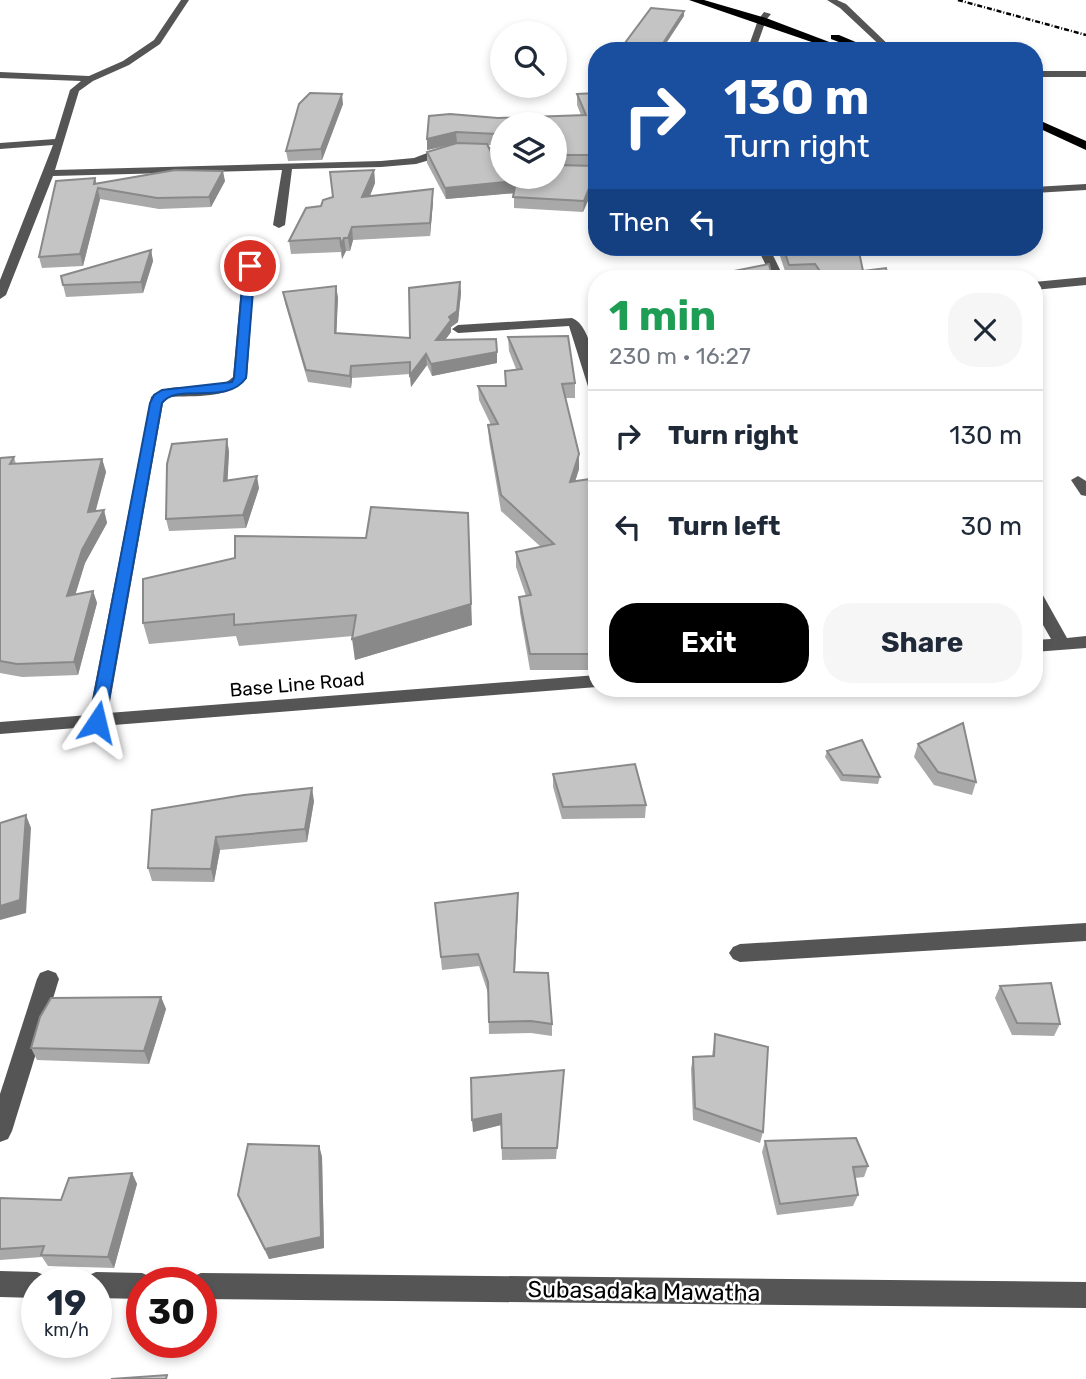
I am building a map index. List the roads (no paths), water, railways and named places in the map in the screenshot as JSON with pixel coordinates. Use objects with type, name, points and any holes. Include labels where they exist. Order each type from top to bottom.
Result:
[{"type":"highway","points":[[694,0],[765,17],[844,42]]},
{"type":"highway","points":[[723,0],[826,42]]},
{"type":"highway","points":[[1043,125],[1086,146]]},
{"type":"highway","points":[[1043,138],[1086,158]]},
{"type":"street","points":[[0,295],[49,173],[75,90],[90,79],[126,63],[158,42],[185,0]]},
{"type":"street","points":[[831,0],[843,6],[881,42]]},
{"type":"street","points":[[755,42],[765,17]]},
{"type":"street","points":[[1043,74],[1086,74]]},
{"type":"street","points":[[0,75],[90,79]]},
{"type":"street","points":[[0,146],[59,142]]},
{"type":"street","points":[[49,173],[287,168],[416,161],[439,152],[480,148],[490,150]]},
{"type":"street","points":[[279,225],[287,168]]},
{"type":"street","points":[[1043,189],[1086,187]]},
{"type":"street","points":[[97,722],[158,397],[166,393],[222,389],[236,384],[240,378],[250,266]]},
{"type":"street","points":[[1043,285],[1086,281]]},
{"type":"street","points":[[458,329],[572,322],[577,327],[588,363]]},
{"type":"street","points":[[1043,609],[1062,643]]},
{"type":"street","points":[[1043,645],[1086,642]]},
{"type":"street","name":"Base Line Road","points":[[0,728],[588,682]]},
{"type":"street","points":[[740,953],[1086,932]]},
{"type":"street","points":[[0,1131],[48,979]]},
{"type":"street","points":[[0,1284],[21,1285]]},
{"type":"street","name":"Subasadaka Mawatha","points":[[217,1286],[1086,1295]]},
{"type":"railway","points":[[958,0],[1086,35]]}]
